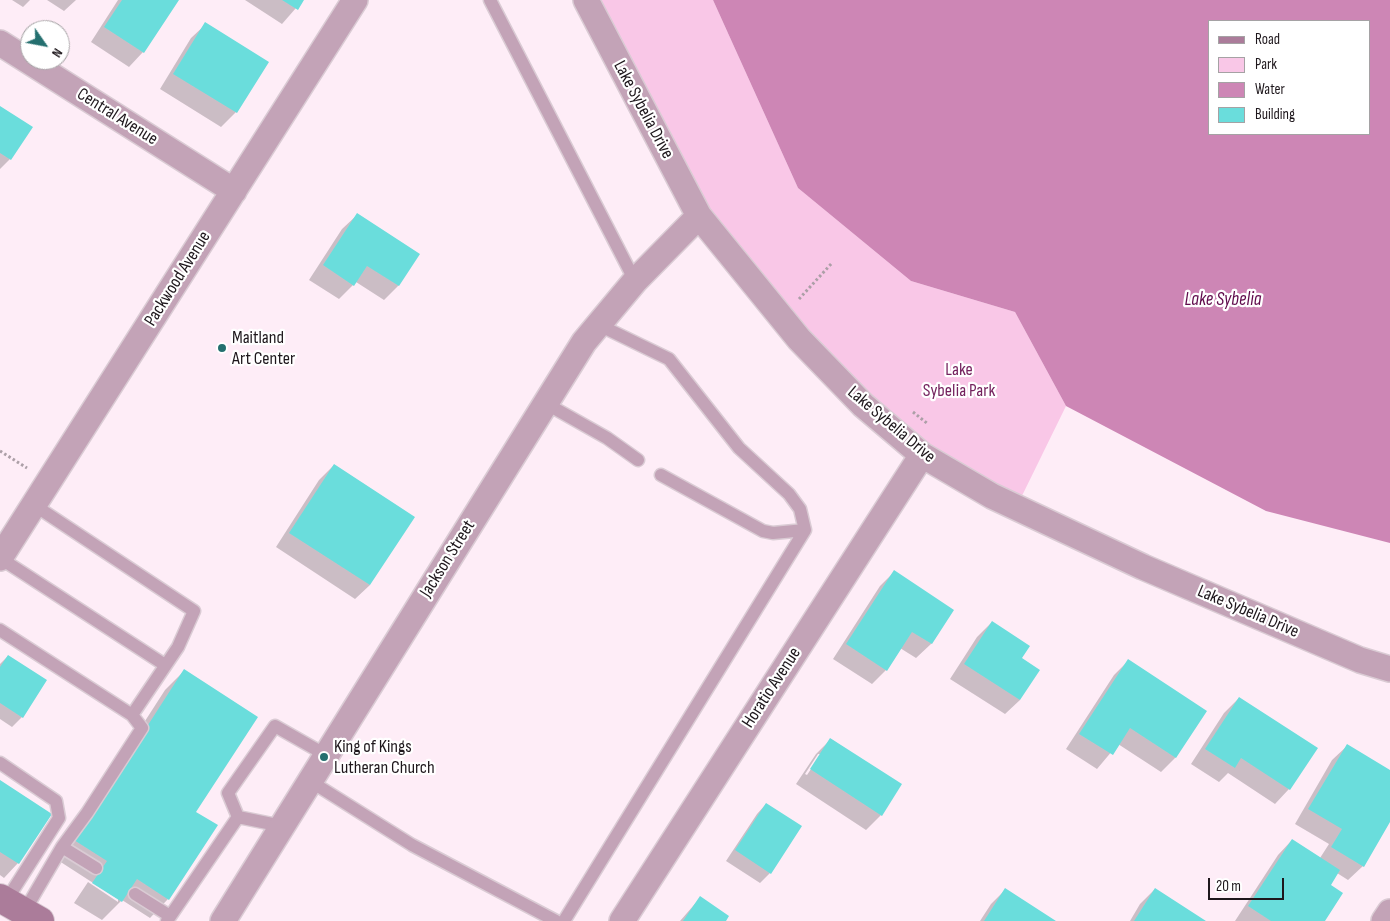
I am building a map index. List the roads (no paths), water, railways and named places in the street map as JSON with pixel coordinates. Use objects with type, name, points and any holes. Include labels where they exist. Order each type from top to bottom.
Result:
[{"type":"street","name":"Packwood Avenue","points":[[0,558],[355,0]]},
{"type":"street","name":"Lake Sybelia Drive","points":[[586,0],[699,216],[799,339],[863,405],[922,456],[992,496],[1143,568],[1360,660],[1390,669]]},
{"type":"street","name":"Central Avenue","points":[[0,43],[234,191]]},
{"type":"street","name":"Jackson Street","points":[[223,921],[584,342],[635,281],[699,216]]},
{"type":"street","name":"Horatio Avenue","points":[[622,921],[922,456]]},
{"type":"street","points":[[1384,921],[1390,912]]},
{"type":"lane","points":[[490,0],[635,281]]},
{"type":"lane","points":[[564,921],[804,530],[800,509],[789,494],[740,448],[668,359],[599,325]]},
{"type":"lane","points":[[546,404],[607,438],[638,460]]},
{"type":"lane","points":[[661,475],[763,532],[804,530]]},
{"type":"lane","points":[[34,504],[194,612],[178,647],[132,715]]},
{"type":"lane","points":[[0,558],[166,665]]},
{"type":"lane","points":[[0,630],[132,715],[142,728],[87,813],[17,908]]},
{"type":"lane","points":[[238,817],[228,793],[275,726],[326,755]]},
{"type":"lane","points":[[0,763],[56,801],[59,818],[17,908]]},
{"type":"lane","points":[[310,781],[412,846],[556,921]]},
{"type":"lane","points":[[238,817],[282,826]]},
{"type":"lane","points":[[134,894],[168,919],[238,817]]},
{"type":"lane","points":[[62,847],[96,868]]},
{"type":"water","name":"Lake Sybelia","points":[[713,0],[1390,0],[1390,543],[1266,511],[1066,406],[1015,312],[911,281],[798,188]]},
{"type":"place","name":"Maitland Art Center","points":[[222,348]]},
{"type":"place","name":"King of Kings Lutheran Church","points":[[324,757]]},
{"type":"park label","name":"Lake Sybelia Park","points":[[959,380]]}]
